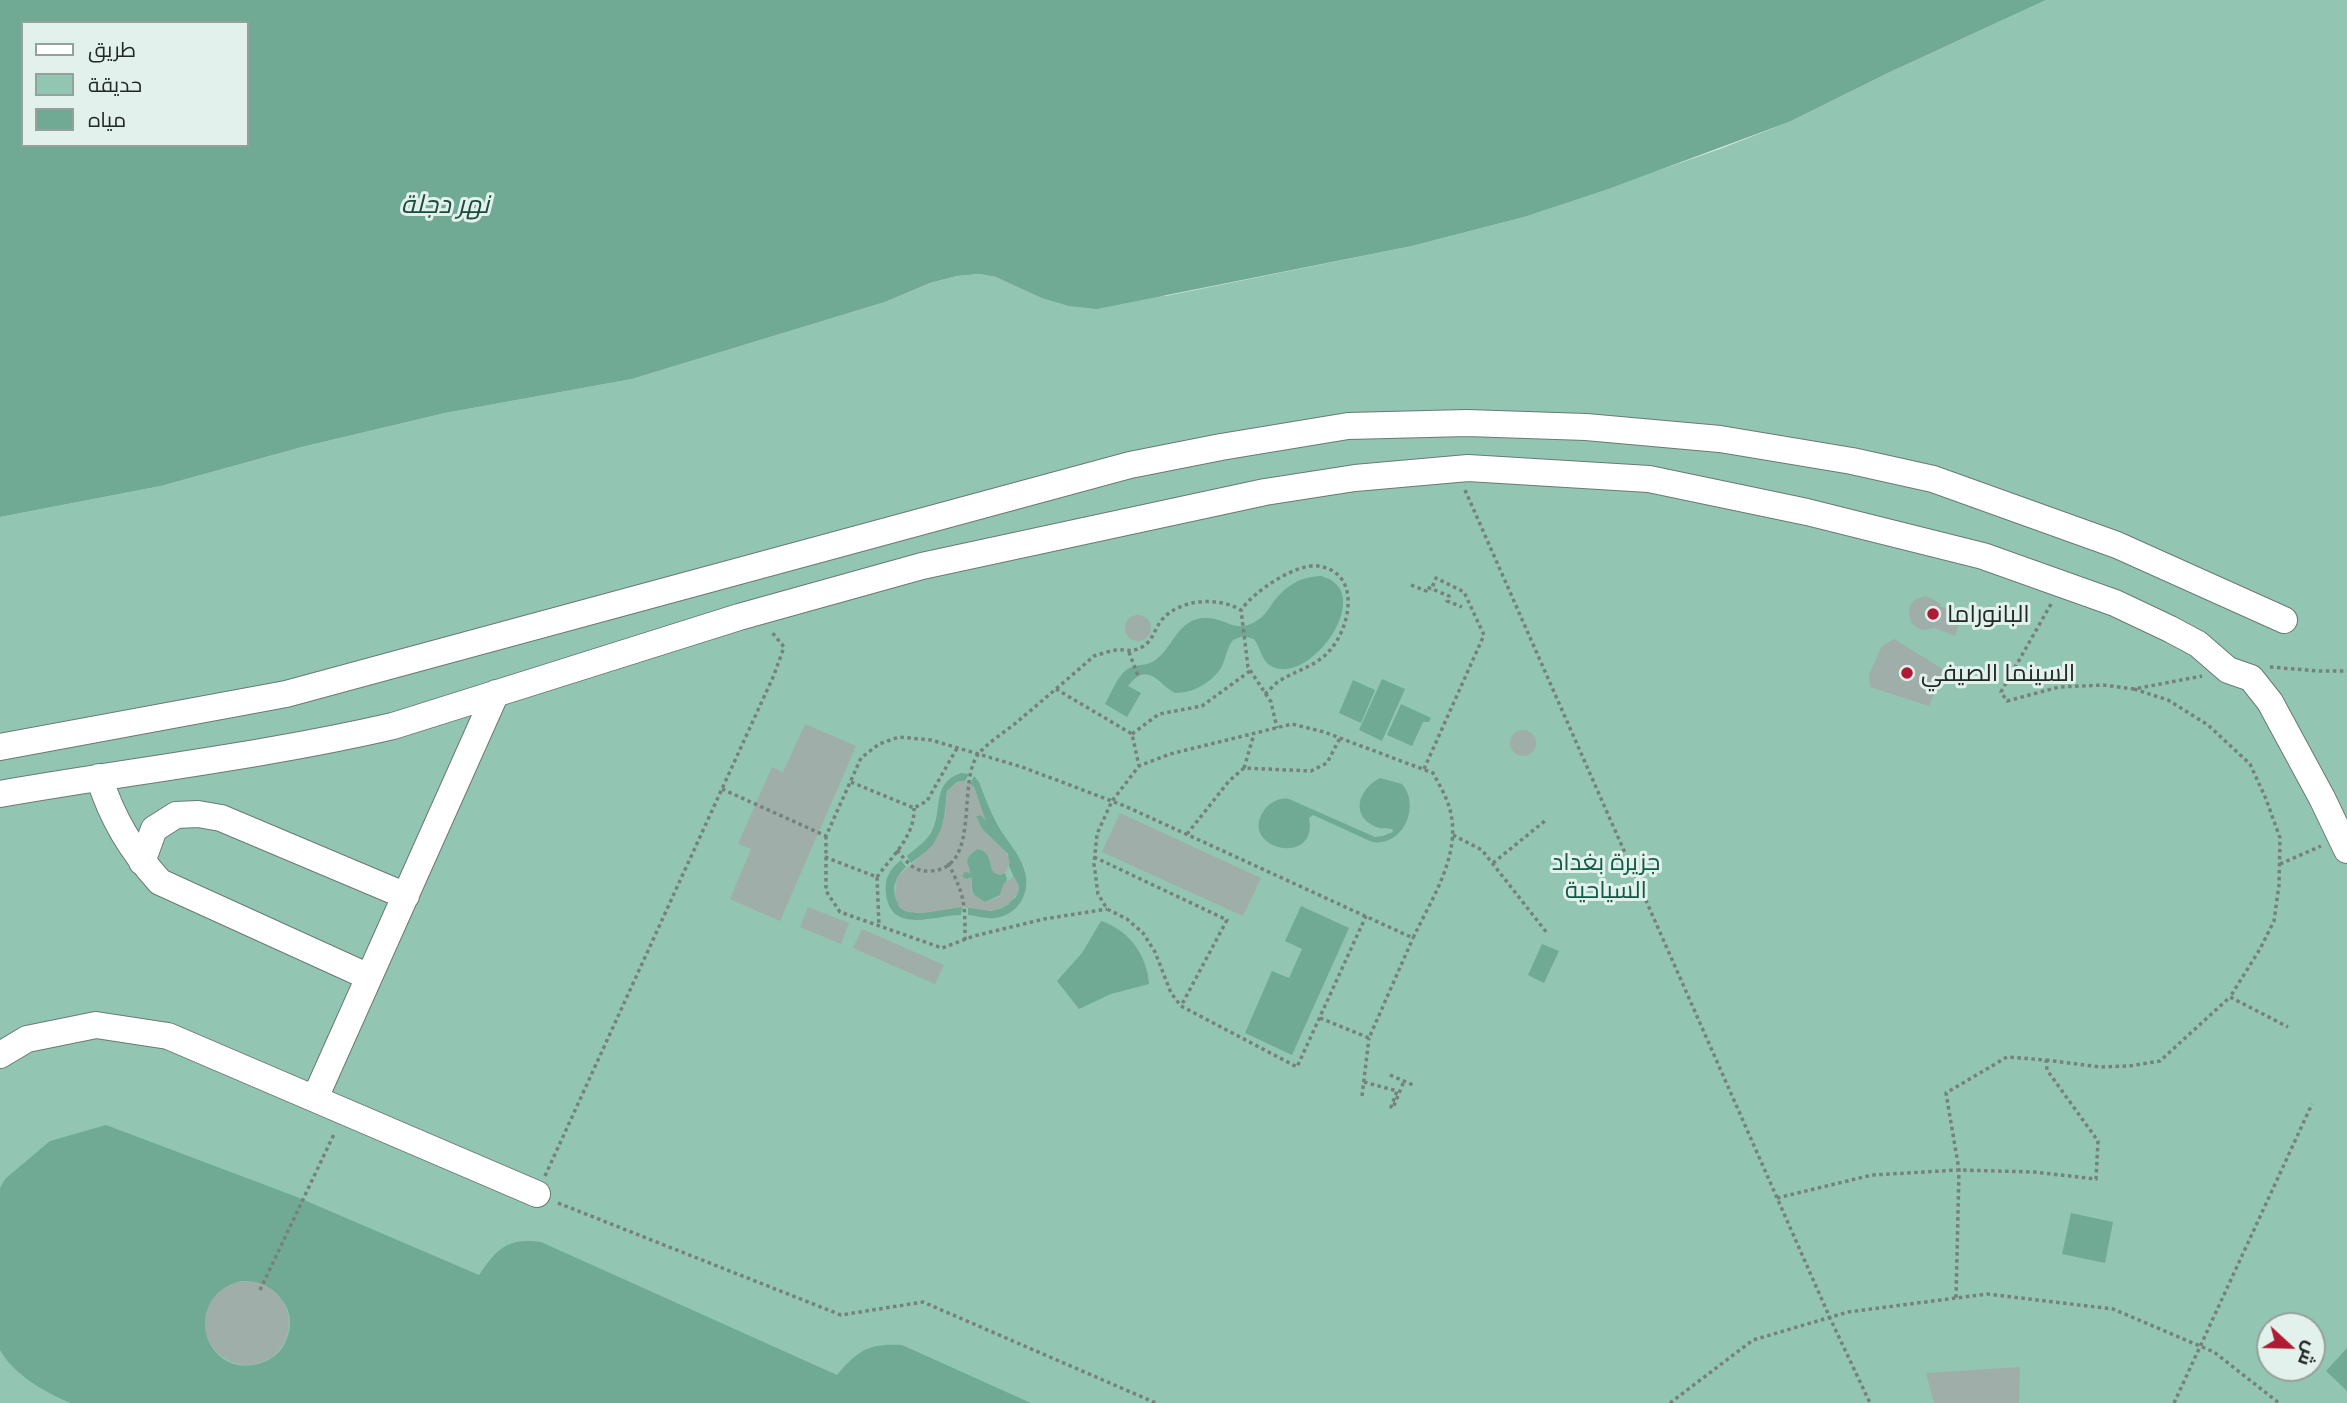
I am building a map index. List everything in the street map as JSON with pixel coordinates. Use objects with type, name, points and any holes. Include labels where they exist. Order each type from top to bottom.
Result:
[{"type":"lane","points":[[0,747],[286,694],[1130,465],[1348,426],[1467,423],[1586,427],[1720,439],[1852,461],[1933,480],[2118,545],[2284,620]]},
{"type":"lane","points":[[0,794],[340,738],[393,726],[757,613],[922,566],[1265,492],[1355,478],[1468,468],[1649,479],[1807,512],[1983,556],[2115,603],[2198,644],[2228,670],[2251,678],[2270,702],[2322,798],[2343,844]]},
{"type":"lane","points":[[315,1098],[496,693]]},
{"type":"lane","points":[[99,777],[109,808],[142,862],[160,882],[369,977]]},
{"type":"lane","points":[[142,862],[154,829],[176,815],[198,814],[221,817],[406,896]]},
{"type":"lane","points":[[0,1055],[27,1039],[96,1025],[167,1036],[537,1194]]},
{"type":"path","points":[[1455,469],[1870,1403]]},
{"type":"path","points":[[1241,610],[1260,590],[1303,568],[1318,566],[1334,572],[1345,583],[1350,602],[1342,634],[1331,650],[1317,663],[1281,680],[1265,694]]},
{"type":"path","points":[[1424,770],[1484,635],[1464,592],[1436,578],[1432,590]]},
{"type":"path","points":[[1956,1298],[1959,1170],[1946,1093],[2007,1057],[2100,1067],[2160,1061],[2230,996],[2274,921],[2280,838],[2250,764],[2208,725],[2168,700],[2134,689],[2104,685],[2059,687],[2007,701],[2001,692],[2062,585]]},
{"type":"path","points":[[1412,586],[1426,591],[1427,587],[1449,596],[1455,605]]},
{"type":"path","points":[[897,850],[914,869],[925,872],[941,870],[957,855],[969,806],[967,789],[978,754],[1094,656],[1116,650],[1129,652],[1142,647],[1154,636],[1158,624],[1170,612],[1192,604],[1213,601],[1229,603],[1241,610]]},
{"type":"path","points":[[1241,610],[1248,667],[1271,702],[1276,728]]},
{"type":"path","points":[[757,613],[784,647],[774,675],[537,1194],[841,1315],[923,1302],[1156,1403]]},
{"type":"path","points":[[1129,652],[1138,676]]},
{"type":"path","points":[[2268,666],[2347,671]]},
{"type":"path","points":[[2134,689],[2228,670]]},
{"type":"path","points":[[1132,734],[1159,714],[1202,706],[1250,671]]},
{"type":"path","points":[[1056,689],[1132,734],[1139,766]]},
{"type":"path","points":[[1362,1096],[1368,1038],[1449,859],[1453,835],[1451,811],[1433,774],[1340,738],[1292,724],[1170,754],[1139,766],[1112,801],[1097,834],[1094,857],[1098,894],[1107,909],[1127,919],[1143,933],[1155,953],[1171,993],[1181,1006],[1297,1067],[1366,916]]},
{"type":"path","points":[[1186,834],[1229,781],[1244,768],[1254,734]]},
{"type":"path","points":[[1107,909],[1044,919],[942,948],[840,912],[826,891],[826,836],[862,758],[878,744],[899,737],[931,740],[1022,767],[1112,801],[1413,938]]},
{"type":"path","points":[[1244,768],[1311,771],[1327,763],[1340,738]]},
{"type":"path","points":[[914,808],[927,801],[957,748]]},
{"type":"path","points":[[851,782],[914,808]]},
{"type":"path","points":[[722,789],[826,836]]},
{"type":"path","points":[[879,926],[877,877],[910,832],[914,808]]},
{"type":"path","points":[[1493,863],[1546,820]]},
{"type":"path","points":[[1453,835],[1482,850],[1546,933]]},
{"type":"path","points":[[2279,864],[2343,844]]},
{"type":"path","points":[[825,857],[877,877]]},
{"type":"path","points":[[1094,857],[1227,920],[1181,1006]]},
{"type":"path","points":[[948,863],[963,892],[965,940]]},
{"type":"path","points":[[2230,996],[2288,1027]]},
{"type":"path","points":[[1320,1018],[1368,1038]]},
{"type":"path","points":[[1777,1198],[1872,1175],[1959,1170],[2034,1172],[2096,1179],[2098,1141],[2047,1070],[2046,1060]]},
{"type":"path","points":[[1390,1075],[1413,1084]]},
{"type":"path","points":[[1364,1082],[1397,1091],[1391,1107],[1393,1108],[1404,1081]]},
{"type":"path","points":[[2174,1403],[2312,1104]]},
{"type":"path","points":[[260,1290],[345,1111]]},
{"type":"path","points":[[1670,1403],[1753,1340],[1848,1312],[1987,1294],[2113,1309],[2214,1352],[2279,1403]]},
{"type":"green space","name":"جزيرة بغداد السياحية","points":[[2046,0],[2347,0],[2347,1403],[0,1403],[0,517],[161,486],[302,447],[445,413],[632,379],[885,302],[930,283],[957,276],[979,274],[1019,286],[1166,296],[1412,246],[1524,217],[1720,149],[1789,122]]},
{"type":"water","name":"نهر دجلة","points":[[0,0],[2046,0],[1789,122],[1524,217],[1412,246],[1097,309],[1069,306],[1042,298],[996,277],[979,274],[957,276],[930,283],[885,302],[632,379],[445,413],[302,447],[161,486],[0,517]]},
{"type":"water","points":[[1321,576],[1337,585],[1343,599],[1341,617],[1332,635],[1319,651],[1303,663],[1286,669],[1271,666],[1254,639],[1243,636],[1233,640],[1214,677],[1196,689],[1175,693],[1147,674],[1135,678],[1128,686],[1141,693],[1127,717],[1105,704],[1125,671],[1154,661],[1188,623],[1206,618],[1237,626],[1250,624],[1262,617],[1287,587],[1306,578]]},
{"type":"water","points":[[1382,679],[1405,689],[1382,741],[1359,730]]},
{"type":"water","points":[[1353,680],[1375,690],[1361,723],[1339,713]]},
{"type":"water","points":[[1401,704],[1431,718],[1429,722],[1423,722],[1412,746],[1387,735]]},
{"type":"water","points":[[961,773],[969,774],[965,781],[957,782],[947,791],[944,819],[937,839],[931,848],[911,863],[907,856],[931,833],[935,824],[941,790],[951,778]]},
{"type":"water","points":[[974,776],[996,822],[1019,857],[1026,877],[1025,893],[1017,907],[995,918],[968,915],[968,907],[991,911],[1002,908],[1016,897],[1019,889],[1009,866],[1008,854],[982,829],[976,816],[981,815],[985,820],[974,787],[970,784]]},
{"type":"water","points":[[1380,778],[1402,784],[1410,803],[1406,823],[1392,838],[1383,842],[1372,842],[1313,815],[1309,818],[1309,834],[1302,844],[1292,848],[1268,842],[1261,834],[1259,823],[1265,809],[1282,799],[1289,799],[1375,837],[1393,832],[1392,829],[1378,828],[1368,822],[1360,809],[1362,795]]},
{"type":"water","points":[[977,849],[987,854],[992,870],[1000,875],[1005,873],[1007,880],[1000,895],[985,902],[973,893],[972,878],[962,877],[964,872],[970,872],[967,861]]},
{"type":"water","points":[[901,860],[906,867],[895,882],[894,888],[896,899],[903,910],[917,913],[962,907],[961,915],[916,920],[896,915],[890,907],[886,883],[891,870]]},
{"type":"water","points":[[1301,906],[1349,928],[1292,1055],[1245,1033],[1272,971],[1289,978],[1302,949],[1285,941]]},
{"type":"water","points":[[1101,921],[1120,931],[1135,945],[1145,963],[1149,984],[1111,994],[1079,1009],[1057,981],[1082,953]]},
{"type":"water","points":[[1542,944],[1559,951],[1544,983],[1528,975]]},
{"type":"water","points":[[106,1125],[297,1197],[479,1275],[504,1247],[519,1242],[541,1242],[837,1375],[851,1359],[865,1350],[881,1345],[902,1345],[1031,1403],[70,1403],[22,1375],[0,1350],[0,1188],[5,1179],[50,1141]],"holes":[[[241,1281],[264,1286],[282,1299],[290,1319],[289,1331],[283,1346],[272,1358],[261,1363],[242,1365],[226,1361],[214,1350],[207,1336],[205,1320],[210,1305],[222,1291]]]},
{"type":"water","points":[[2071,1213],[2113,1222],[2105,1263],[2062,1254]]},
{"type":"water","points":[[2347,1348],[2347,1391],[2326,1371]]},
{"type":"building","name":"البانوراما","points":[[1925,596],[1962,616],[1955,636],[1934,628],[1919,629],[1911,623],[1910,606],[1914,600]]},
{"type":"building","points":[[1138,615],[1147,619],[1151,628],[1147,637],[1138,641],[1129,637],[1125,628],[1129,619]]},
{"type":"building","name":"السينما الصيفي","points":[[1894,639],[1944,670],[1929,706],[1870,687],[1869,675],[1882,646]]},
{"type":"building","points":[[805,724],[856,746],[780,921],[730,899],[751,849],[738,844],[772,767],[783,772]]},
{"type":"building","points":[[1523,730],[1532,734],[1536,743],[1532,752],[1523,756],[1514,752],[1510,743],[1514,734]]},
{"type":"building","points":[[960,781],[968,782],[974,787],[986,821],[981,815],[976,816],[982,829],[1005,851],[1010,862],[1005,873],[994,873],[990,857],[983,850],[977,849],[968,857],[970,873],[964,872],[962,877],[972,877],[973,894],[985,902],[999,897],[1004,883],[1014,877],[1019,885],[1018,892],[1008,905],[991,911],[962,907],[924,913],[907,912],[900,908],[895,897],[897,877],[933,845],[946,811],[947,791]]},
{"type":"building","points":[[1120,813],[1261,878],[1243,916],[1102,852]]},
{"type":"building","points":[[808,907],[849,923],[841,944],[800,927]]},
{"type":"building","points":[[862,929],[944,965],[935,984],[853,948]]},
{"type":"building","points":[[239,1281],[255,1281],[271,1288],[282,1299],[289,1315],[286,1339],[277,1353],[255,1365],[239,1365],[223,1358],[212,1347],[205,1331],[205,1315],[212,1299],[223,1288]]},
{"type":"building","points":[[2020,1367],[2019,1403],[1934,1403],[1926,1373]]},
{"type":"place","name":"البانوراما","points":[[1933,614]]},
{"type":"place","name":"السينما الصيفي","points":[[1907,673]]}]
